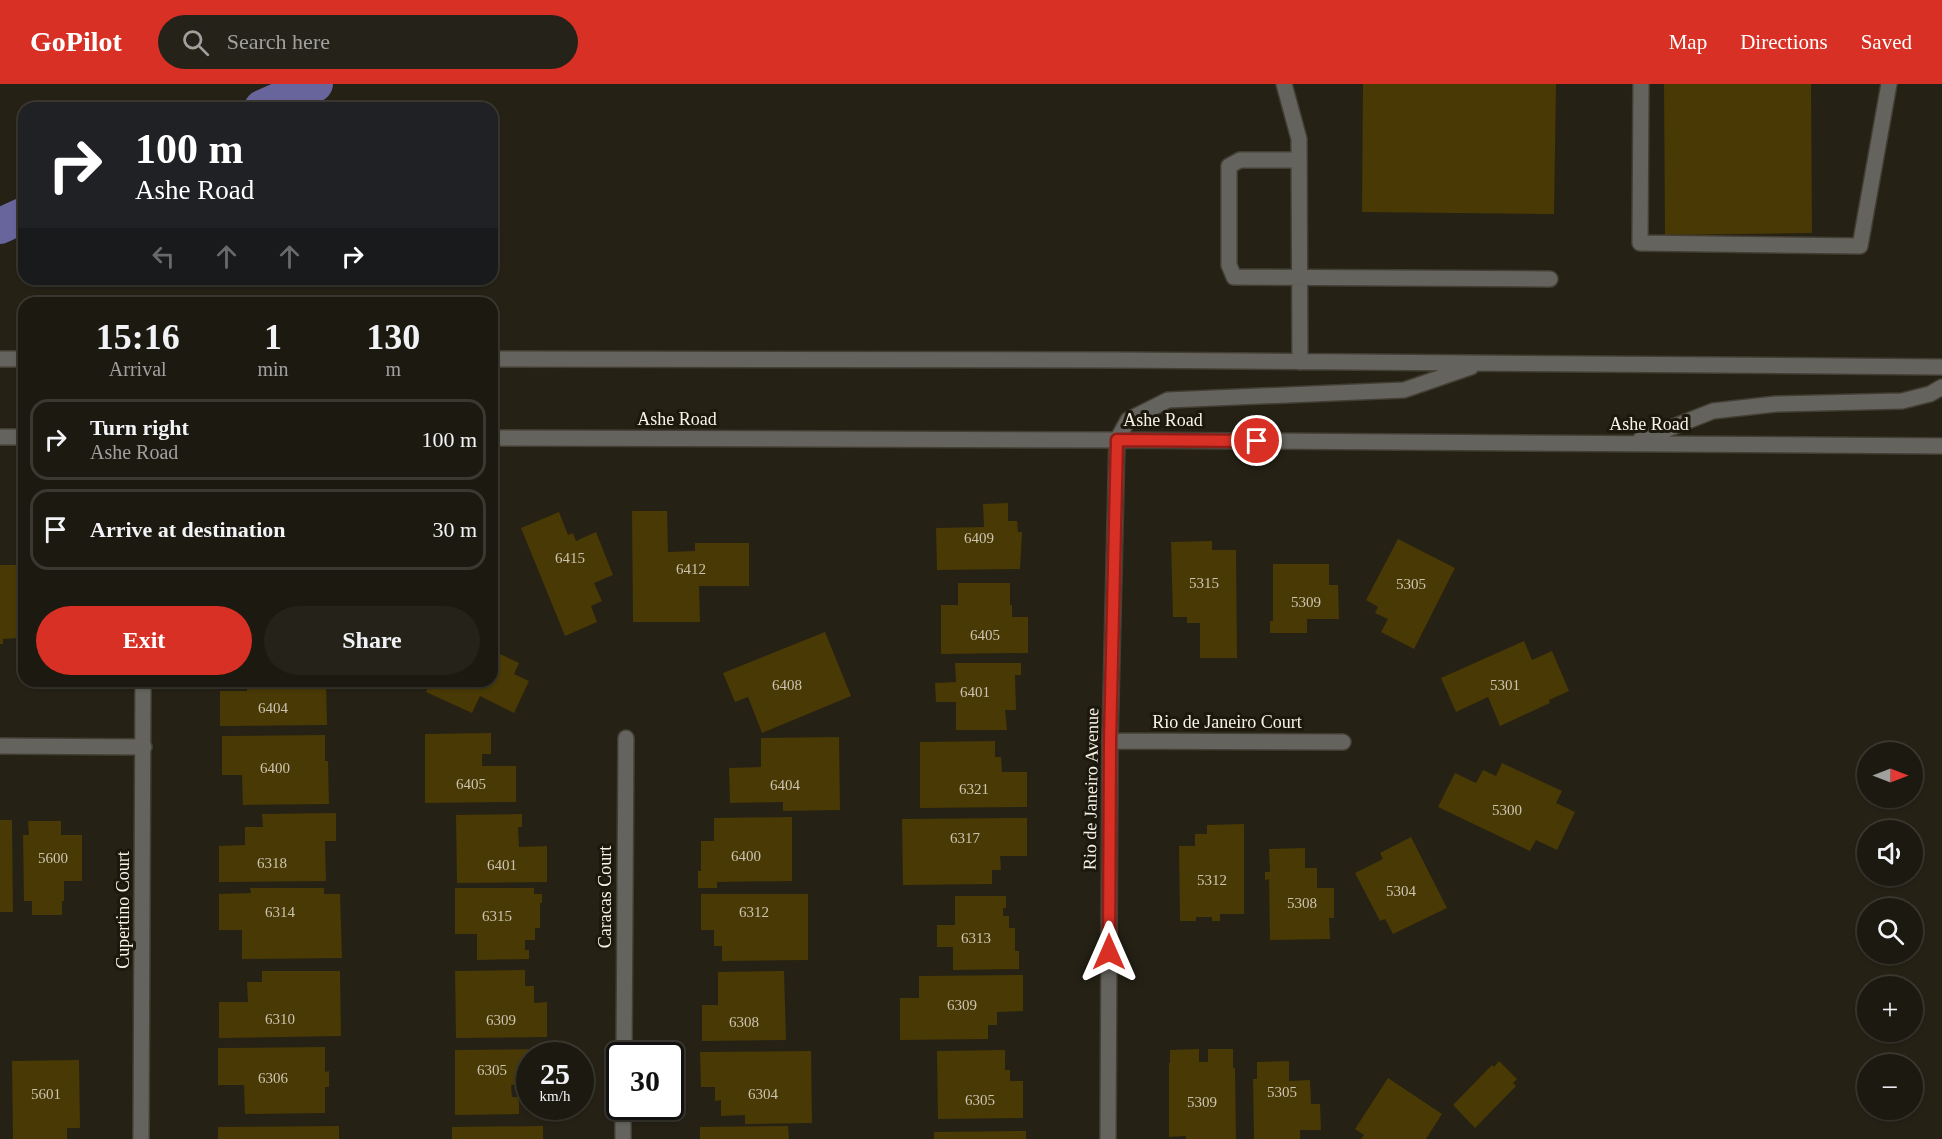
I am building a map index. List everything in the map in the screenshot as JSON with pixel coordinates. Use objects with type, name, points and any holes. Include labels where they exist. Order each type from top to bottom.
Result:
[{"type":"street","points":[[1284,84],[1299,139],[1300,362]]},
{"type":"street","points":[[1641,84],[1640,243],[1860,246],[1889,84]]},
{"type":"street","points":[[1299,160],[1240,160],[1229,165],[1229,265],[1234,277],[1550,279]]},
{"type":"street","points":[[0,359],[18,359]]},
{"type":"street","points":[[498,359],[1942,367]]},
{"type":"street","points":[[1117,440],[1128,420],[1168,400],[1404,390],[1483,363]]},
{"type":"street","points":[[1632,444],[1713,411],[1776,404],[1902,401],[1930,394],[1942,387]]},
{"type":"street","points":[[0,437],[18,437]]},
{"type":"street","name":"Ashe Road","points":[[498,438],[1942,446]]},
{"type":"street","name":"Rio de Janeiro Avenue","points":[[1108,1139],[1110,741],[1117,440]]},
{"type":"street","name":"Cupertino Court","points":[[141,1139],[143,687]]},
{"type":"street","name":"Caracas Court","points":[[624,1042],[626,738]]},
{"type":"street","name":"Rio de Janeiro Court","points":[[1110,741],[1343,742]]},
{"type":"street","points":[[0,746],[144,747]]},
{"type":"street","points":[[623,1120],[623,1139]]},
{"type":"building","points":[[1363,84],[1556,84],[1554,214],[1362,212]]},
{"type":"building","points":[[1664,84],[1811,84],[1812,233],[1665,235]]},
{"type":"building","points":[[1008,503],[1008,521],[1017,521],[1018,532],[1022,532],[1020,569],[937,570],[936,528],[984,527],[983,504]]},
{"type":"building","points":[[632,511],[667,511],[668,552],[695,551],[695,543],[749,543],[749,586],[699,586],[700,622],[633,622]]},
{"type":"building","points":[[559,512],[568,535],[573,533],[576,541],[596,532],[613,575],[594,583],[602,601],[591,606],[597,622],[565,636],[521,528]]},
{"type":"building","points":[[1398,539],[1455,568],[1414,649],[1381,632],[1388,619],[1375,613],[1378,607],[1366,600]]},
{"type":"building","points":[[1212,541],[1212,550],[1236,550],[1237,658],[1200,658],[1200,623],[1187,623],[1187,617],[1173,617],[1171,542]]},
{"type":"building","points":[[1273,564],[1329,564],[1329,585],[1338,585],[1339,619],[1307,619],[1307,633],[1270,633],[1270,621],[1273,621]]},
{"type":"building","points":[[0,565],[16,565],[17,638],[3,639],[3,644],[0,644]]},
{"type":"building","points":[[958,583],[1010,583],[1012,617],[1028,617],[1028,653],[941,654],[941,605],[958,605]]},
{"type":"building","points":[[825,632],[851,696],[762,733],[748,697],[735,702],[723,673]]},
{"type":"building","points":[[1524,641],[1532,660],[1552,651],[1569,691],[1549,700],[1550,703],[1500,726],[1488,697],[1456,712],[1441,678]]},
{"type":"building","points":[[498,653],[519,663],[514,674],[529,681],[514,713],[480,696],[472,713],[426,692],[428,687],[498,687]]},
{"type":"building","points":[[955,663],[1021,663],[1021,675],[1015,675],[1016,710],[1005,710],[1007,730],[956,730],[956,702],[936,702],[935,683],[956,682]]},
{"type":"building","points":[[247,687],[326,687],[327,725],[220,726],[220,691],[247,691]]},
{"type":"building","points":[[491,733],[491,754],[482,754],[482,766],[516,766],[516,802],[425,803],[425,734]]},
{"type":"building","points":[[325,735],[329,804],[243,805],[242,775],[222,775],[222,736]]},
{"type":"building","points":[[839,737],[840,810],[783,811],[783,802],[730,803],[729,768],[761,767],[761,738]]},
{"type":"building","points":[[995,741],[995,757],[1001,757],[1002,772],[1027,772],[1027,807],[920,808],[920,742]]},
{"type":"building","points":[[1502,763],[1562,791],[1556,803],[1575,812],[1557,850],[1536,840],[1530,851],[1438,807],[1455,773],[1476,783],[1483,770],[1496,776]]},
{"type":"building","points":[[336,813],[336,841],[325,841],[326,881],[219,882],[219,846],[245,845],[245,827],[263,827],[262,814]]},
{"type":"building","points":[[522,814],[522,827],[518,827],[519,847],[547,846],[547,882],[457,883],[456,815]]},
{"type":"building","points":[[792,817],[792,881],[717,882],[717,888],[698,888],[698,871],[701,871],[701,841],[714,841],[714,818]]},
{"type":"building","points":[[1027,818],[1027,856],[1000,856],[1001,870],[992,870],[992,884],[903,885],[902,819]]},
{"type":"building","points":[[0,820],[12,820],[13,912],[0,912]]},
{"type":"building","points":[[28,821],[61,821],[61,835],[82,835],[82,881],[64,881],[62,915],[32,915],[32,901],[24,901],[23,835],[29,835]]},
{"type":"building","points":[[1244,824],[1244,914],[1220,914],[1220,921],[1212,921],[1212,917],[1196,917],[1196,921],[1180,921],[1179,846],[1195,846],[1195,834],[1207,834],[1207,825]]},
{"type":"building","points":[[1411,837],[1447,908],[1393,934],[1385,919],[1380,921],[1355,873],[1383,859],[1380,853]]},
{"type":"building","points":[[1305,848],[1305,868],[1317,868],[1317,888],[1334,888],[1334,918],[1329,918],[1330,939],[1270,940],[1269,879],[1265,880],[1265,872],[1270,872],[1269,849]]},
{"type":"building","points":[[250,888],[324,888],[324,894],[340,894],[342,958],[242,959],[242,930],[219,930],[219,894],[251,893]]},
{"type":"building","points":[[455,888],[534,888],[534,894],[542,894],[540,928],[535,928],[535,940],[525,940],[525,950],[529,950],[529,959],[477,960],[477,934],[455,934]]},
{"type":"building","points":[[701,894],[808,894],[808,960],[722,961],[722,946],[714,946],[714,930],[701,930]]},
{"type":"building","points":[[955,896],[1006,896],[1003,916],[1009,916],[1009,928],[1015,928],[1015,951],[1019,951],[1019,969],[953,970],[953,947],[937,947],[937,925],[955,925]]},
{"type":"building","points":[[525,970],[525,986],[534,986],[534,1003],[547,1002],[547,1037],[456,1038],[455,971]]},
{"type":"building","points":[[262,971],[340,971],[341,1036],[219,1038],[219,1002],[248,1002],[247,982],[262,982]]},
{"type":"building","points":[[784,971],[786,1040],[702,1041],[702,1005],[718,1005],[718,972]]},
{"type":"building","points":[[1023,975],[1023,1011],[997,1012],[997,1025],[988,1025],[988,1039],[900,1040],[900,998],[919,998],[919,976]]},
{"type":"building","points":[[325,1047],[325,1072],[329,1071],[329,1087],[325,1087],[325,1113],[245,1114],[244,1085],[218,1085],[218,1048]]},
{"type":"building","points":[[516,1049],[516,1085],[511,1085],[512,1097],[516,1097],[516,1114],[455,1115],[455,1050]]},
{"type":"building","points":[[1199,1049],[1199,1062],[1208,1062],[1208,1049],[1233,1049],[1236,1139],[1169,1137],[1170,1050]]},
{"type":"building","points":[[1005,1050],[1005,1070],[1010,1070],[1010,1081],[1023,1081],[1023,1118],[938,1119],[937,1051]]},
{"type":"building","points":[[811,1051],[812,1123],[745,1124],[745,1115],[721,1116],[721,1100],[715,1101],[715,1087],[701,1087],[700,1052]]},
{"type":"building","points":[[79,1060],[80,1128],[67,1128],[67,1139],[13,1139],[12,1061]]},
{"type":"building","points":[[1289,1061],[1289,1081],[1310,1080],[1311,1104],[1320,1104],[1321,1130],[1300,1130],[1300,1139],[1254,1139],[1253,1079],[1257,1079],[1257,1062]]},
{"type":"building","points":[[1499,1061],[1517,1079],[1513,1083],[1516,1086],[1475,1128],[1453,1105],[1492,1065],[1494,1067]]},
{"type":"building","points":[[1388,1078],[1442,1114],[1426,1139],[1361,1139],[1364,1135],[1355,1129]]},
{"type":"building","points":[[339,1126],[339,1139],[218,1139],[218,1127]]},
{"type":"building","points":[[543,1126],[543,1139],[452,1139],[452,1127]]},
{"type":"building","points":[[788,1126],[789,1139],[700,1139],[700,1127]]},
{"type":"building","points":[[1026,1131],[1026,1139],[934,1139],[934,1132]]},
{"type":"waterway","points":[[275,102],[315,84]]},
{"type":"waterway","points":[[0,226],[18,218]]},
{"type":"route","points":[[1109,952],[1110,741],[1117,440],[1257,441]]}]
